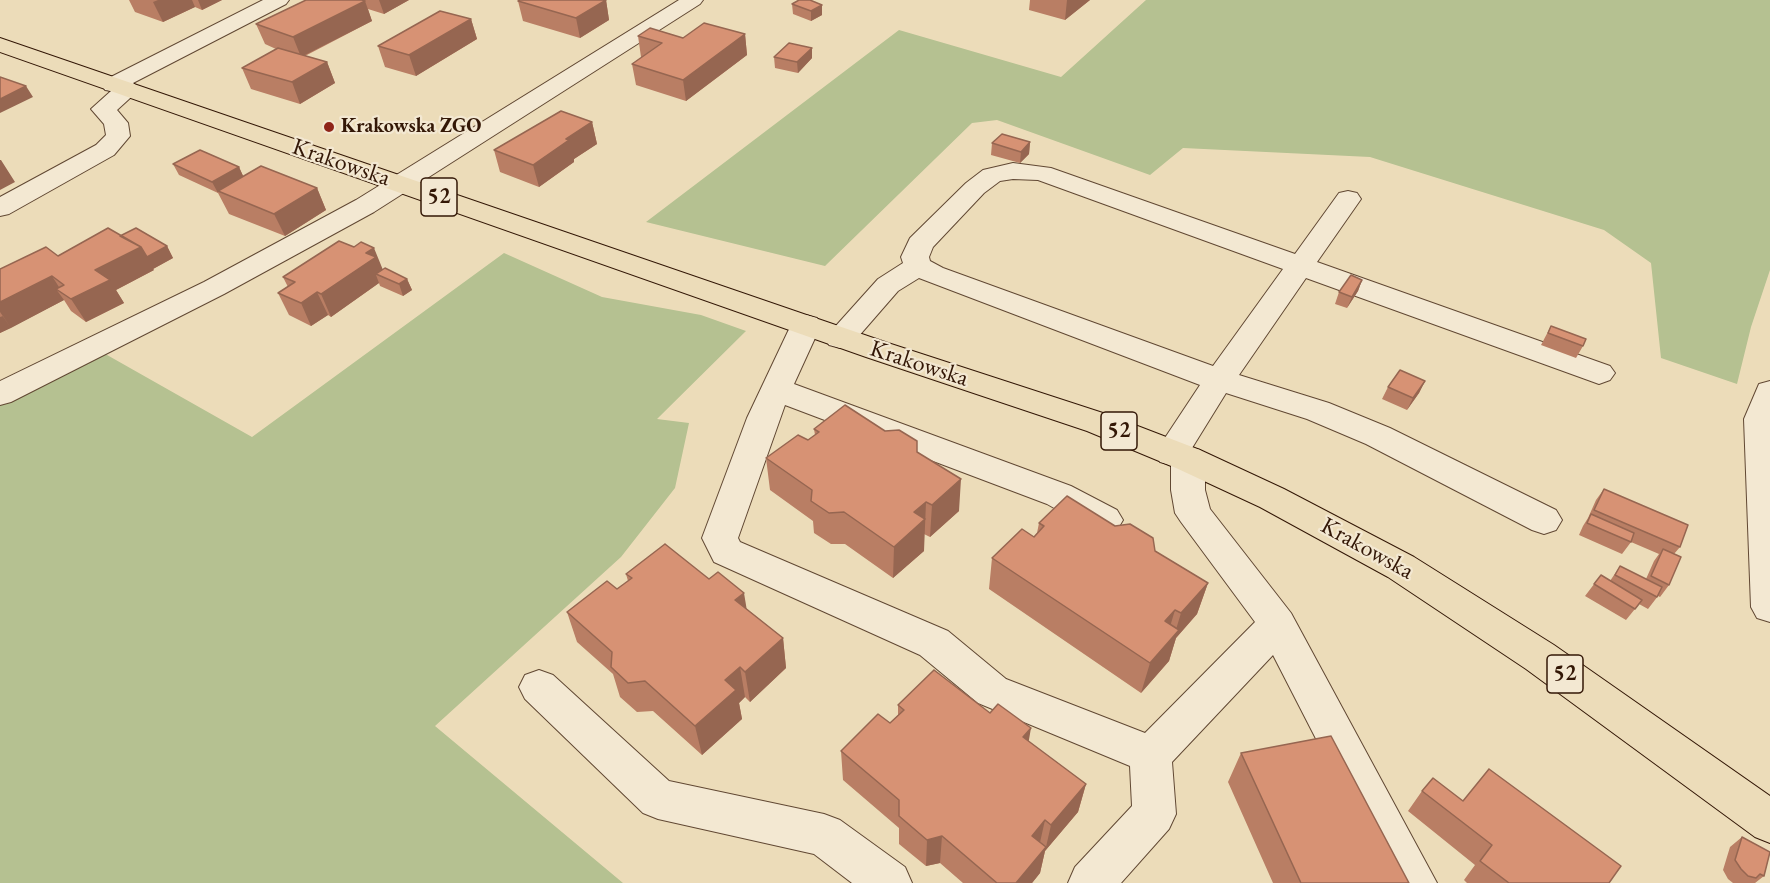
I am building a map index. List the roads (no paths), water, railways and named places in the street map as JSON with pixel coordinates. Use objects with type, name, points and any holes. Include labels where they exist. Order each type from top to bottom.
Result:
[{"type":"main road","name":"Krakowska","points":[[0,45],[840,338],[1087,419],[1180,456],[1272,498],[1410,572],[1540,657],[1770,822]]},
{"type":"street","points":[[0,208],[105,150],[118,136],[116,123],[103,109],[121,87],[279,0]]},
{"type":"street","points":[[0,394],[214,288],[364,206],[693,0]]},
{"type":"street","points":[[1544,520],[1378,436],[1318,411],[1219,380],[944,278],[918,266],[915,257],[920,244],[975,188],[992,176],[1013,171],[1042,173],[1599,373]]},
{"type":"street","points":[[1348,199],[1219,380],[1180,456],[1193,513],[1278,624],[1414,883]]},
{"type":"street","points":[[840,338],[888,285],[918,266]]},
{"type":"street","points":[[806,326],[763,418],[720,538],[727,552],[934,642],[992,691],[1151,755]]},
{"type":"street","points":[[778,390],[1059,495],[1129,534]]},
{"type":"street","points":[[1770,392],[1760,419],[1770,607]]},
{"type":"street","points":[[1091,883],[1154,814],[1151,755],[1278,624]]},
{"type":"street","points":[[538,687],[658,799],[824,835],[889,883]]},
{"type":"place","name":"Krakowska ZGO","points":[[329,127]]}]
